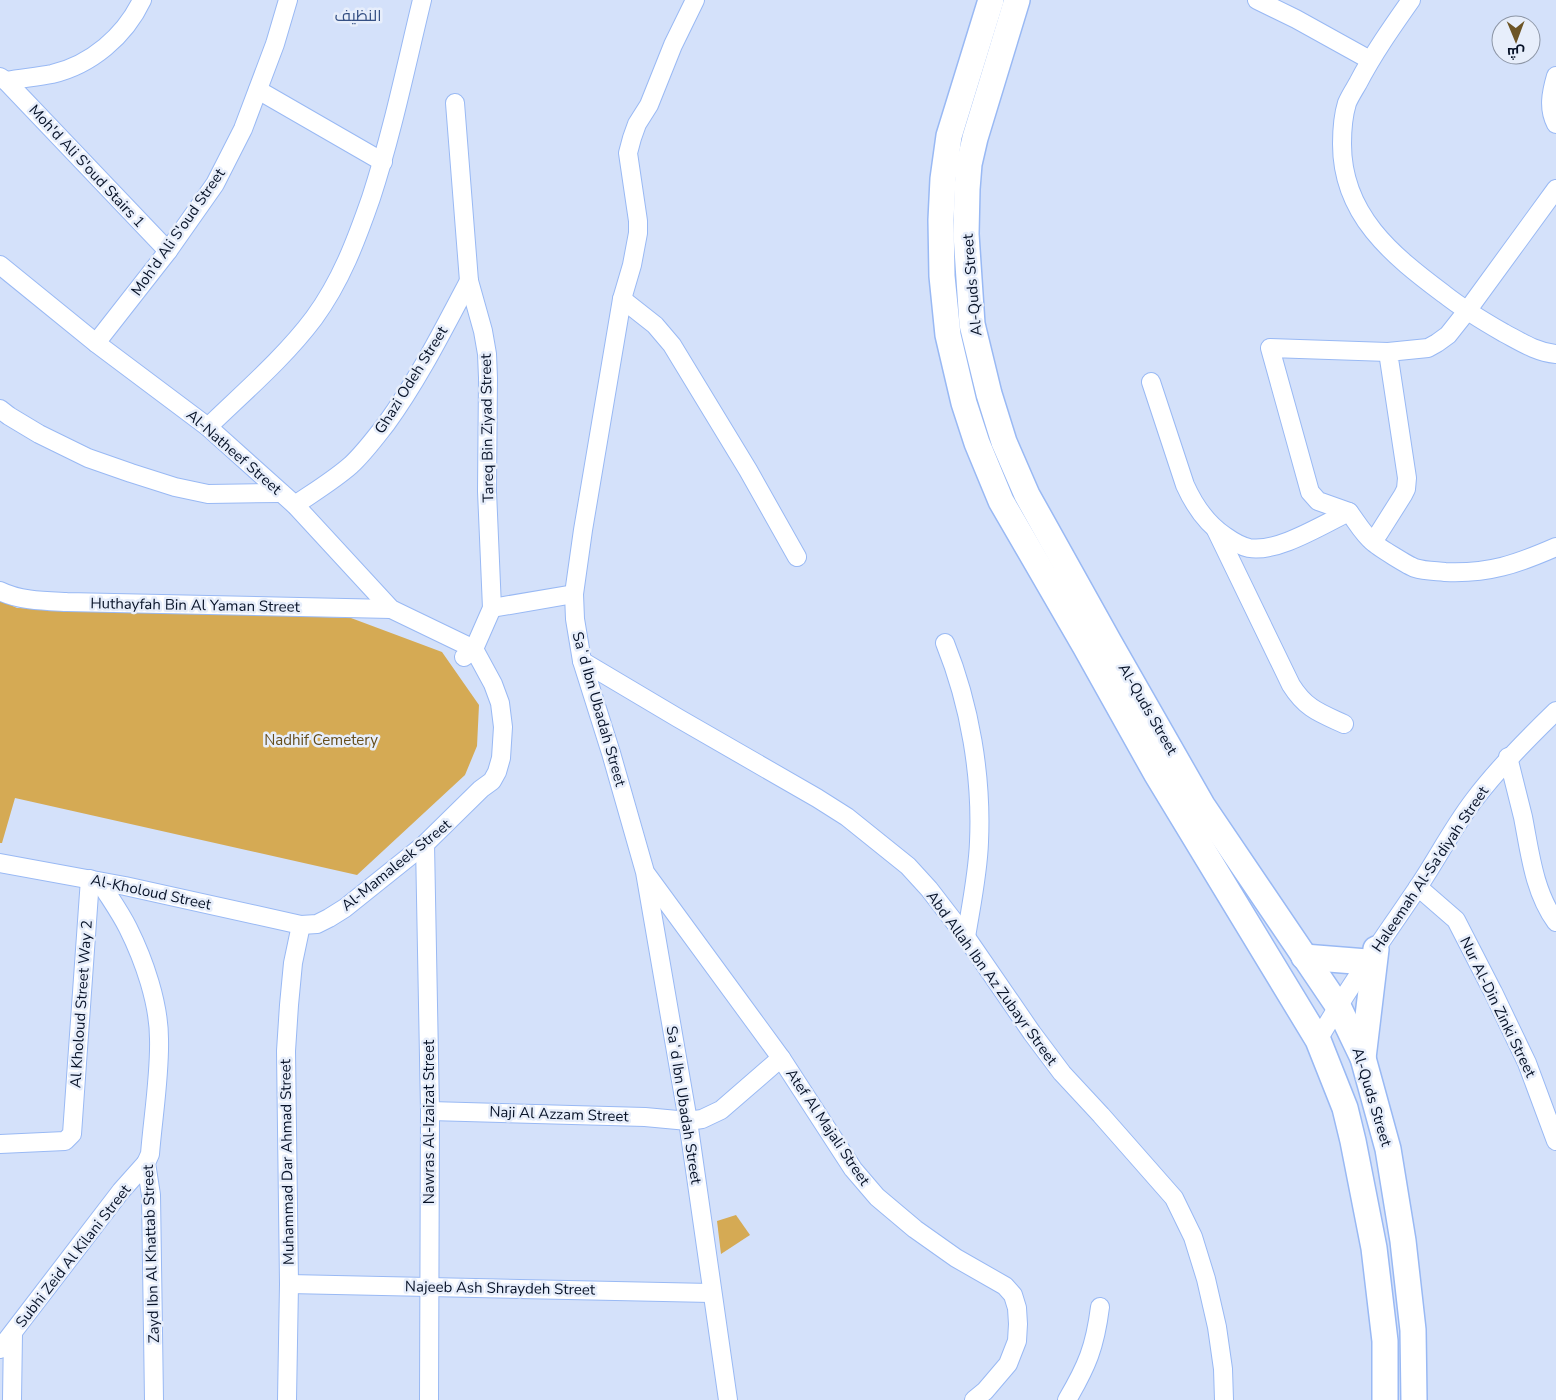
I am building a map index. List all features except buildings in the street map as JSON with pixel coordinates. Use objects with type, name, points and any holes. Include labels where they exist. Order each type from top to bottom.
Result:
[{"type":"highway","name":"Al-Quds Street","points":[[991,0],[948,136],[940,220],[943,286],[948,335],[964,403],[977,443],[1001,501],[1156,772],[1318,1040],[1346,1108],[1374,1248],[1385,1340],[1386,1400]]},
{"type":"highway","name":"Al-Quds Street","points":[[1017,0],[975,138],[967,189],[966,234],[972,324],[989,394],[1004,442],[1027,495],[1202,805],[1338,1006],[1363,1058],[1388,1149],[1403,1241],[1413,1330],[1414,1400]]},
{"type":"highway","points":[[1304,957],[1372,955],[1363,1058]]},
{"type":"street","points":[[3,79],[52,74],[74,66],[99,52],[119,34],[142,0]]},
{"type":"street","name":"Moh'd Ali S'oud Street","points":[[96,344],[168,251],[215,184],[243,129],[275,44],[288,0]]},
{"type":"street","points":[[208,427],[294,342],[314,317],[346,264],[383,162],[422,0]]},
{"type":"street","name":"Saʻd Ibn Ubadah Street","points":[[695,0],[673,46],[649,105],[637,124],[628,153],[638,233],[632,265],[622,299],[574,594],[575,619],[582,661],[645,872],[688,1121],[711,1293],[728,1400]]},
{"type":"street","points":[[1257,0],[1296,19],[1370,60]]},
{"type":"street","points":[[1411,0],[1370,60],[1347,104],[1342,132],[1342,161],[1349,190],[1357,209],[1393,253],[1467,312],[1530,348],[1556,354]]},
{"type":"street","points":[[1556,76],[1550,98],[1553,119],[1556,124]]},
{"type":"street","name":"Moh'd Ali S'oud Stairs 1","points":[[3,79],[168,251]]},
{"type":"street","points":[[258,90],[383,162]]},
{"type":"street","name":"Tareq Bin Ziyad Street","points":[[456,103],[469,281],[483,331],[488,370],[487,491],[492,608],[466,649]]},
{"type":"street","points":[[1556,189],[1467,312],[1448,335],[1432,346],[1388,352],[1270,348],[1310,492],[1318,501],[1349,512],[1372,542],[1414,568],[1461,572],[1502,568],[1527,560],[1556,547]]},
{"type":"street","name":"Al-Natheef Street","points":[[0,265],[96,344],[208,427],[294,505],[391,609],[466,649]]},
{"type":"street","name":"Ghazi Odeh Street","points":[[294,505],[334,479],[352,464],[375,439],[398,407],[423,366],[469,281]]},
{"type":"street","points":[[622,299],[655,325],[672,345],[748,470],[797,557]]},
{"type":"street","points":[[1372,542],[1403,495],[1407,485],[1388,352]]},
{"type":"street","points":[[1151,382],[1185,485],[1192,500],[1216,530],[1291,686],[1306,705],[1344,724]]},
{"type":"street","points":[[0,409],[39,434],[88,458],[174,487],[208,494],[281,493]]},
{"type":"street","points":[[1216,530],[1241,546],[1264,548],[1282,544],[1349,512]]},
{"type":"street","name":"Huthayfah Bin Al Yaman Street","points":[[0,591],[41,601],[391,609]]},
{"type":"street","points":[[492,608],[574,594]]},
{"type":"street","points":[[945,643],[956,671],[968,716],[975,758],[979,805],[979,842],[966,936]]},
{"type":"street","name":"Al-Mamaleek Street","points":[[301,925],[317,924],[345,908],[425,844],[497,772],[501,758],[503,727],[500,703],[493,684],[466,649]]},
{"type":"street","name":"Abd Allah Ibn Az Zubayr Street","points":[[582,661],[847,817],[908,866],[929,889],[966,936],[1032,1033],[1062,1073],[1174,1198],[1193,1237],[1206,1279],[1218,1335],[1223,1369],[1224,1400]]},
{"type":"street","name":"Haleemah Al-Sa'diyah Street","points":[[1318,1040],[1338,1006],[1474,800],[1508,758],[1556,711]]},
{"type":"street","points":[[1508,758],[1540,894],[1549,913],[1556,922]]},
{"type":"street","name":"Nawras Al-Izaizat Street","points":[[425,844],[430,1111],[428,1400]]},
{"type":"street","name":"Al-Kholoud Street","points":[[0,863],[126,886],[301,925]]},
{"type":"street","name":"Atef Al Majali Street","points":[[645,872],[781,1058],[853,1169],[877,1197],[915,1229],[956,1258],[1005,1286],[1013,1295],[1017,1308],[1017,1341],[1008,1364],[985,1391],[974,1400]]},
{"type":"street","name":"Al Kholoud Street Way 2","points":[[0,1144],[65,1141],[69,1138],[72,1129],[95,881]]},
{"type":"street","name":"Zayd Ibn Al Khattab Street","points":[[95,881],[128,928],[140,957],[157,1013],[160,1038],[148,1158],[153,1243],[154,1400]]},
{"type":"street","name":"Nur Al-Din Zinki Street","points":[[1418,887],[1456,920],[1527,1063],[1556,1141]]},
{"type":"street","name":"Muhammad Dar Ahmad Street","points":[[287,1400],[289,1284],[286,1051],[293,963],[301,925]]},
{"type":"street","points":[[688,1121],[702,1119],[721,1110],[781,1058]]},
{"type":"street","name":"Naji Al Azzam Street","points":[[430,1111],[645,1117],[688,1121]]},
{"type":"street","name":"Subhi Zeid Al Kilani Street","points":[[0,1349],[148,1158]]},
{"type":"street","name":"Najeeb Ash Shraydeh Street","points":[[289,1284],[711,1293]]},
{"type":"street","points":[[1067,1400],[1092,1352],[1100,1307]]},
{"type":"street","points":[[12,1400],[13,1333]]},
{"type":"street","points":[[0,1396],[5,1400]]},
{"type":"green space","name":"Nadhif Cemetery","points":[[0,600],[17,608],[351,618],[442,652],[479,705],[477,746],[465,775],[357,875],[15,798],[2,843],[0,843]]},
{"type":"green space","points":[[736,1215],[750,1235],[721,1254],[717,1221]]},
{"type":"district","name":"النظيف","points":[[358,16]]}]
